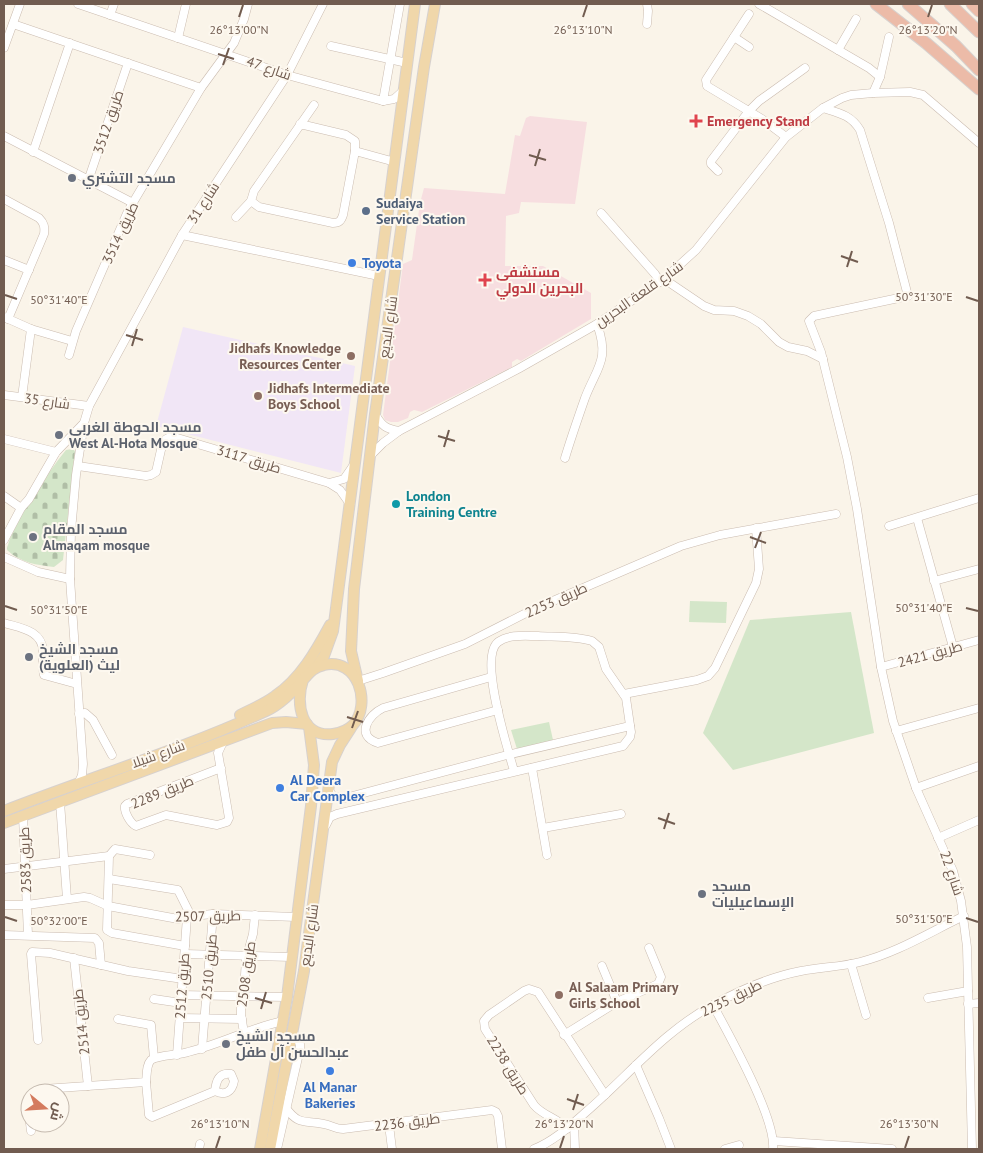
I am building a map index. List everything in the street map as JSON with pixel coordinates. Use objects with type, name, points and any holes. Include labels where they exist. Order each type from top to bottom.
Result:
[{"type":"highway","points":[[876,4],[926,43],[979,89]]},
{"type":"highway","points":[[908,4],[956,46],[979,70]]},
{"type":"highway","points":[[950,4],[979,32]]},
{"type":"highway","points":[[972,4],[979,10]]},
{"type":"main road","name":"شارع البديع","points":[[316,667],[329,646],[333,630],[395,162],[412,4]]},
{"type":"main road","name":"شارع البديع","points":[[358,680],[351,651],[354,589],[424,67],[435,4]]},
{"type":"main road","points":[[198,739],[213,729],[263,704],[286,687],[315,652],[335,612]]},
{"type":"main road","points":[[340,664],[358,680],[361,698],[354,724],[346,730],[328,734],[317,732],[308,725],[298,702],[303,680],[316,667],[340,664]]},
{"type":"main road","name":"شارع شيلا","points":[[4,810],[198,739],[268,710],[277,705],[303,680]]},
{"type":"main road","name":"شارع شيلا","points":[[4,823],[280,722],[308,725]]},
{"type":"main road","name":"شارع البديع","points":[[270,1149],[283,1104],[292,1031],[304,971],[332,762],[335,753],[354,724]]},
{"type":"main road","name":"شارع البديع","points":[[260,1149],[287,998],[313,788],[314,753],[308,725]]},
{"type":"street","points":[[4,48],[20,4]]},
{"type":"street","name":"شارع 47","points":[[78,4],[287,75],[383,101]]},
{"type":"street","points":[[110,15],[114,4]]},
{"type":"street","points":[[178,38],[186,4]]},
{"type":"street","name":"طريق 3514","points":[[69,354],[72,341],[124,220],[201,88],[234,43],[240,31],[248,4]]},
{"type":"street","name":"شارع 31","points":[[84,423],[90,406],[182,235],[287,75],[323,4]]},
{"type":"street","points":[[400,4],[383,101],[394,99],[403,91]]},
{"type":"street","points":[[647,4],[647,24]]},
{"type":"street","points":[[759,4],[868,68],[880,77]]},
{"type":"street","points":[[749,14],[705,84],[786,137]]},
{"type":"street","points":[[838,50],[856,19]]},
{"type":"street","points":[[13,24],[201,88]]},
{"type":"street","points":[[734,37],[749,47]]},
{"type":"street","points":[[873,93],[880,77],[889,37]]},
{"type":"street","points":[[33,152],[70,43]]},
{"type":"street","points":[[331,46],[407,63]]},
{"type":"street","name":"طريق 3512","points":[[88,181],[128,63]]},
{"type":"street","points":[[718,171],[711,164],[711,161],[749,111],[764,97],[805,68]]},
{"type":"street","name":"شارع قلعة البحرين","points":[[371,455],[383,442],[399,431],[518,369],[597,324],[662,280],[696,250],[786,137],[823,108],[851,95],[910,92],[923,95],[979,143]]},
{"type":"street","points":[[236,217],[251,201],[254,191],[314,105]]},
{"type":"street","name":"شارع 22","points":[[823,108],[843,114],[855,122],[860,130],[889,223],[908,296],[810,318],[809,324],[823,359],[854,492],[881,667],[896,731],[916,788],[953,870],[964,916],[967,933],[968,1004],[975,1094],[972,1149]]},
{"type":"street","points":[[251,201],[259,207],[333,223],[338,223],[342,220],[356,141],[352,138],[300,124]]},
{"type":"street","points":[[4,136],[133,203]]},
{"type":"street","points":[[355,151],[395,162]]},
{"type":"street","points":[[4,200],[39,218],[45,228],[29,270],[6,318],[31,329],[72,341]]},
{"type":"street","points":[[601,213],[662,280],[704,306],[714,310],[734,311],[748,316],[761,324],[788,347],[806,351],[823,359]]},
{"type":"street","points":[[182,235],[379,276]]},
{"type":"street","points":[[4,260],[29,270]]},
{"type":"street","points":[[564,458],[586,397],[602,362],[602,338],[597,324]]},
{"type":"street","points":[[22,397],[31,329]]},
{"type":"street","name":"شارع 35","points":[[4,395],[90,406]]},
{"type":"street","points":[[376,414],[382,426],[390,430],[399,431]]},
{"type":"street","points":[[4,540],[21,508],[29,499],[56,452],[84,423]]},
{"type":"street","points":[[78,784],[82,775],[83,764],[70,579],[71,531],[84,423]]},
{"type":"street","name":"طريق 3117","points":[[78,466],[146,476],[151,475],[156,472],[163,441],[174,437],[329,483]]},
{"type":"street","points":[[4,439],[56,452]]},
{"type":"street","points":[[329,483],[344,479],[355,460]]},
{"type":"street","points":[[329,483],[344,494],[350,505]]},
{"type":"street","points":[[4,496],[21,508]]},
{"type":"street","points":[[889,526],[979,498]]},
{"type":"street","name":"طريق 2253","points":[[358,680],[383,674],[456,647],[532,610],[681,546],[720,535],[836,514]]},
{"type":"street","points":[[917,518],[953,647]]},
{"type":"street","points":[[624,694],[697,680],[708,676],[715,668],[756,583],[759,569],[756,528]]},
{"type":"street","points":[[4,557],[38,572],[70,579]]},
{"type":"street","points":[[934,581],[979,569]]},
{"type":"street","points":[[4,623],[32,632],[38,637],[43,648],[44,675],[77,684]]},
{"type":"street","points":[[492,630],[498,642],[492,652],[491,677],[514,772]]},
{"type":"street","name":"طريق 2253","points":[[498,642],[511,637],[524,636],[592,641],[599,647],[608,674],[624,694],[630,726]]},
{"type":"street","name":"طريق 2421","points":[[881,667],[979,640]]},
{"type":"street","points":[[491,677],[383,708],[372,715],[368,720],[366,728],[368,737],[378,743],[498,710]]},
{"type":"street","points":[[896,731],[979,708]]},
{"type":"street","points":[[79,714],[85,713],[93,720],[112,755]]},
{"type":"street","points":[[321,847],[328,820],[333,815],[623,746],[630,737],[630,726],[510,754],[345,798],[337,797],[328,789]]},
{"type":"street","points":[[209,747],[218,753],[223,742]]},
{"type":"street","name":"طريق 2289","points":[[218,753],[221,768],[230,818],[227,822],[217,825],[166,815],[136,826],[132,824],[125,810],[127,804],[221,768]]},
{"type":"street","points":[[83,764],[89,772],[100,776]]},
{"type":"street","points":[[916,788],[979,766]]},
{"type":"street","points":[[532,768],[547,855]]},
{"type":"street","points":[[60,802],[67,899]]},
{"type":"street","points":[[543,828],[621,814]]},
{"type":"street","name":"طريق 2583","points":[[23,816],[28,935]]},
{"type":"street","points":[[938,838],[979,820]]},
{"type":"street","points":[[150,855],[115,849],[109,856],[107,927],[109,932],[210,956],[291,957]]},
{"type":"street","points":[[4,869],[109,856]]},
{"type":"street","points":[[109,879],[178,890],[189,916]]},
{"type":"street","name":"طريق 2507","points":[[4,905],[27,905],[67,899],[90,898],[108,906],[178,919],[213,914],[296,916]]},
{"type":"street","name":"طريق 2510","points":[[202,1049],[213,914]]},
{"type":"street","name":"طريق 2512","points":[[178,1055],[189,916]]},
{"type":"street","name":"طريق 2508","points":[[244,1033],[242,997],[247,956],[255,916]]},
{"type":"street","name":"طريق 2235","points":[[538,1148],[557,1137],[574,1123],[663,1040],[694,1016],[713,1005],[756,984],[779,976],[799,971],[851,964],[892,951],[964,916]]},
{"type":"street","points":[[4,934],[97,939],[101,965]]},
{"type":"street","points":[[50,937],[50,953]]},
{"type":"street","points":[[564,1035],[617,1002],[658,984],[660,977],[649,948]]},
{"type":"street","points":[[38,1040],[30,954],[34,951],[128,971],[183,979]]},
{"type":"street","name":"طريق 2514","points":[[74,958],[88,1086]]},
{"type":"street","points":[[851,964],[866,1015]]},
{"type":"street","points":[[602,966],[617,1002]]},
{"type":"street","name":"طريق 2238","points":[[567,1128],[559,1121],[541,1112],[534,1105],[485,1029],[484,1020],[489,1015],[529,989],[538,992],[564,1035],[605,1095]]},
{"type":"street","points":[[928,998],[968,991]]},
{"type":"street","points":[[154,999],[181,999],[206,996],[287,998]]},
{"type":"street","points":[[968,1004],[979,1004]]},
{"type":"street","points":[[713,1005],[759,1098],[773,1145],[892,1149]]},
{"type":"street","name":"طريق 2510","points":[[180,1018],[204,1019]]},
{"type":"street","points":[[118,1019],[152,1025],[154,1058],[148,1066],[146,1082],[149,1115],[152,1117],[215,1091]]},
{"type":"street","points":[[204,1019],[242,1019]]},
{"type":"street","points":[[154,1058],[202,1049],[266,1025],[283,1021]]},
{"type":"street","points":[[636,1065],[671,1149]]},
{"type":"street","points":[[70,1087],[146,1082]]},
{"type":"street","points":[[277,1149],[283,1104]]},
{"type":"street","name":"طريق 2236","points":[[283,1104],[293,1117],[299,1121],[325,1124],[338,1129],[389,1125],[492,1110],[497,1114],[502,1149]]},
{"type":"street","points":[[574,1123],[575,1149]]},
{"type":"street","points":[[389,1125],[392,1149]]},
{"type":"street","points":[[725,1149],[739,1145]]},
{"type":"shaded area","name":"مستشفى البحرين الدولي","points":[[530,116],[587,122],[575,204],[521,202],[519,213],[506,216],[505,266],[543,266],[591,293],[591,319],[521,361],[517,359],[512,362],[512,367],[422,412],[414,410],[410,412],[408,418],[398,422],[385,420],[383,415],[403,264],[412,260],[424,188],[505,194],[515,135],[520,136],[526,118]]},
{"type":"shaded area","name":"Jidhafs Intermediate Boys School","points":[[183,327],[355,366],[341,473],[156,426]]},
{"type":"green space","points":[[72,449],[75,451],[63,560],[54,567],[24,561],[7,550],[9,540],[41,484],[66,450]]},
{"type":"green space","points":[[690,601],[727,602],[726,623],[689,622]]},
{"type":"green space","points":[[851,612],[874,733],[733,770],[703,733],[750,620]]},
{"type":"green space","points":[[549,722],[553,740],[517,749],[511,730]]},
{"type":"place","name":"Emergency Stand","points":[[696,121]]},
{"type":"place","name":"مسجد التشتري","points":[[72,178]]},
{"type":"place","name":"Sudaiya Service Station","points":[[366,211]]},
{"type":"place","name":"Toyota","points":[[352,263]]},
{"type":"place","name":"مستشفى البحرين الدولي","points":[[485,280]]},
{"type":"place","name":"Jidhafs Knowledge Resources Center","points":[[351,356]]},
{"type":"place","name":"Jidhafs Intermediate Boys School","points":[[258,396]]},
{"type":"place","name":"مسجد الحوطة الغربي West Al-Hota Mosque","points":[[59,435]]},
{"type":"place","name":"London Training Centre","points":[[396,504]]},
{"type":"place","name":"مسجد المقام Almaqam mosque","points":[[33,537]]},
{"type":"place","name":"مسجد الشيخ ليث (العلوية)","points":[[29,657]]},
{"type":"place","name":"Al Deera Car Complex","points":[[280,788]]},
{"type":"place","name":"مسجد الإسماعيليات","points":[[702,894]]},
{"type":"place","name":"Al Salaam Primary Girls School","points":[[559,995]]},
{"type":"place","name":"مسجد الشيخ عبدالحسن آل طفل","points":[[226,1044]]},
{"type":"place","name":"Al Manar Bakeries","points":[[330,1071]]}]
